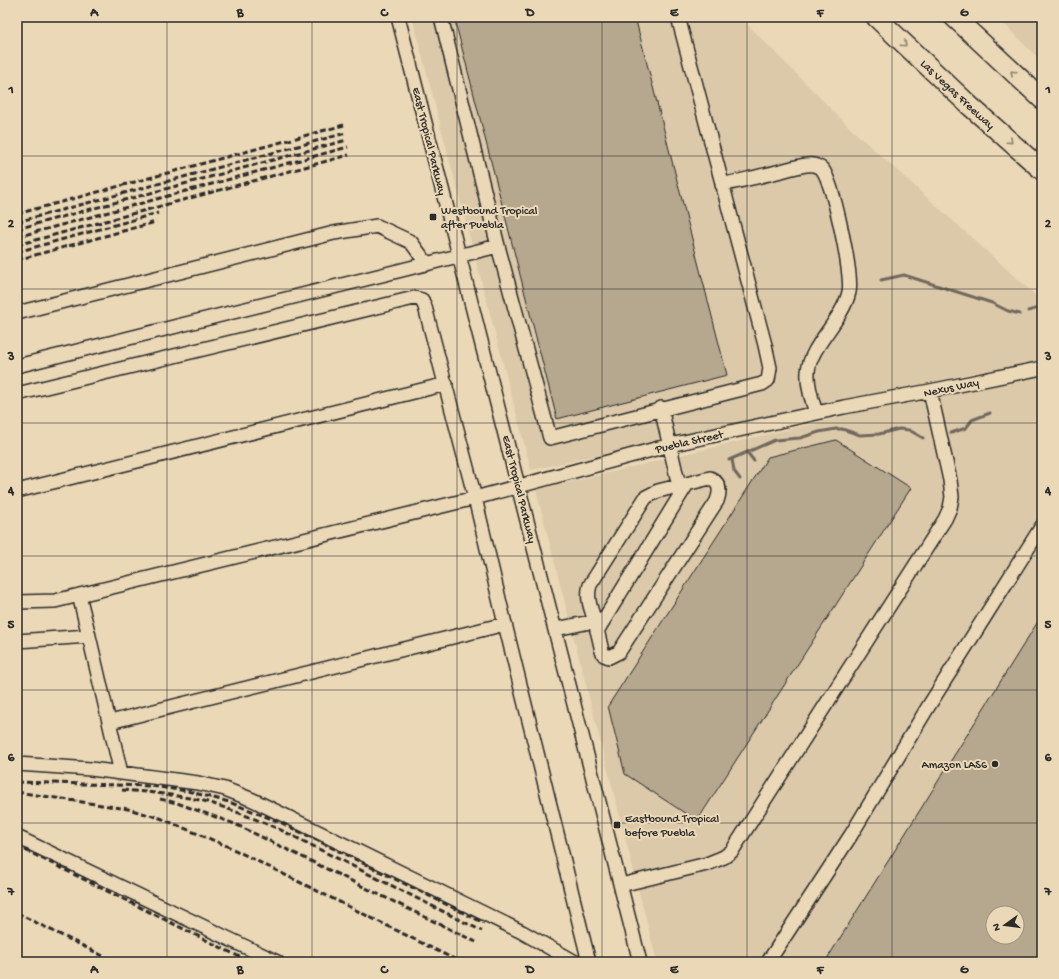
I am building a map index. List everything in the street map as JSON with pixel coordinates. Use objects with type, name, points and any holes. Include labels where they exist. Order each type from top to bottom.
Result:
[{"type":"highway","name":"Las Vegas Freeway","points":[[876,17],[963,99],[1042,170]]},
{"type":"highway","points":[[954,17],[1042,99]]},
{"type":"street","name":"East Tropical Parkway","points":[[398,17],[556,629],[640,962]]},
{"type":"street","points":[[441,17],[498,246],[550,438],[661,408],[762,384],[768,380],[770,368],[765,345],[678,17]]},
{"type":"street","points":[[722,185],[795,167],[813,165],[821,168],[827,178],[845,243],[850,271],[850,290],[844,308],[812,356],[808,371],[809,387],[816,413]]},
{"type":"street","points":[[17,313],[334,233],[377,226],[411,242],[427,264]]},
{"type":"street","points":[[17,366],[498,246]]},
{"type":"street","points":[[17,394],[414,298],[422,300],[446,384],[475,498],[589,962]]},
{"type":"street","name":"Nexus Way","points":[[860,404],[1042,368]]},
{"type":"street","points":[[17,491],[446,384]]},
{"type":"street","points":[[621,885],[707,864],[724,857],[732,851],[945,520],[950,508],[952,497],[950,480],[930,391]]},
{"type":"street","name":"Puebla Street","points":[[17,602],[55,600],[79,595],[475,498],[670,445],[860,404]]},
{"type":"street","points":[[596,626],[683,485],[670,445],[661,408]]},
{"type":"street","points":[[710,478],[716,481],[720,494],[619,652],[609,657],[604,655],[588,600],[590,585],[646,497],[652,493],[683,485],[710,478]]},
{"type":"street","points":[[768,962],[851,835],[928,707],[1042,526]]},
{"type":"street","points":[[79,595],[122,773]]},
{"type":"street","points":[[110,722],[505,624]]},
{"type":"street","points":[[556,629],[596,626]]},
{"type":"street","points":[[17,641],[90,636]]},
{"type":"street","points":[[17,764],[90,769],[198,782],[225,789],[253,800],[522,932],[575,962]]},
{"type":"street","points":[[17,837],[277,962]]},
{"type":"shaded area","points":[[412,17],[740,17],[851,129],[1042,301],[1042,962],[657,962],[536,490],[969,386],[978,372],[531,470]]},
{"type":"shaded area","points":[[997,17],[1042,17],[1042,62]]},
{"type":"building","points":[[454,17],[635,17],[727,375],[557,419]]},
{"type":"building","points":[[836,440],[911,488],[697,821],[625,774],[608,706],[768,457]]},
{"type":"building","name":"Amazon LAS6","points":[[1042,615],[1042,962],[825,962]]},
{"type":"waterway","points":[[881,280],[904,275],[992,303],[1008,311],[1020,314]]},
{"type":"waterway","points":[[1028,311],[1042,307]]},
{"type":"waterway","points":[[951,433],[966,428],[972,420],[990,413]]},
{"type":"waterway","points":[[729,460],[775,440],[800,438],[819,432],[836,429],[842,429],[860,435],[879,434],[899,429],[909,430],[923,438]]},
{"type":"waterway","points":[[747,452],[754,461]]},
{"type":"waterway","points":[[732,459],[734,471],[740,479]]},
{"type":"railway","points":[[17,214],[344,125]]},
{"type":"railway","points":[[17,222],[346,133]]},
{"type":"railway","points":[[17,229],[347,140]]},
{"type":"railway","points":[[17,237],[348,147]]},
{"type":"railway","points":[[17,245],[349,155]]},
{"type":"railway","points":[[17,252],[158,213]]},
{"type":"railway","points":[[17,260],[156,222]]},
{"type":"railway","points":[[17,782],[151,786],[187,791],[229,802],[282,823],[484,923]]},
{"type":"railway","points":[[122,790],[163,794],[204,801],[253,818],[281,830],[482,931]]},
{"type":"railway","points":[[17,792],[128,809],[160,818],[227,846],[460,962]]},
{"type":"railway","points":[[160,799],[177,803],[235,824],[476,942]]},
{"type":"railway","points":[[17,846],[250,962]]},
{"type":"railway","points":[[17,913],[115,962]]},
{"type":"place","name":"Westbound Tropical after Puebla","points":[[433,217]]},
{"type":"place","name":"Amazon LAS6","points":[[995,764]]},
{"type":"place","name":"Eastbound Tropical before Puebla","points":[[617,825]]}]
